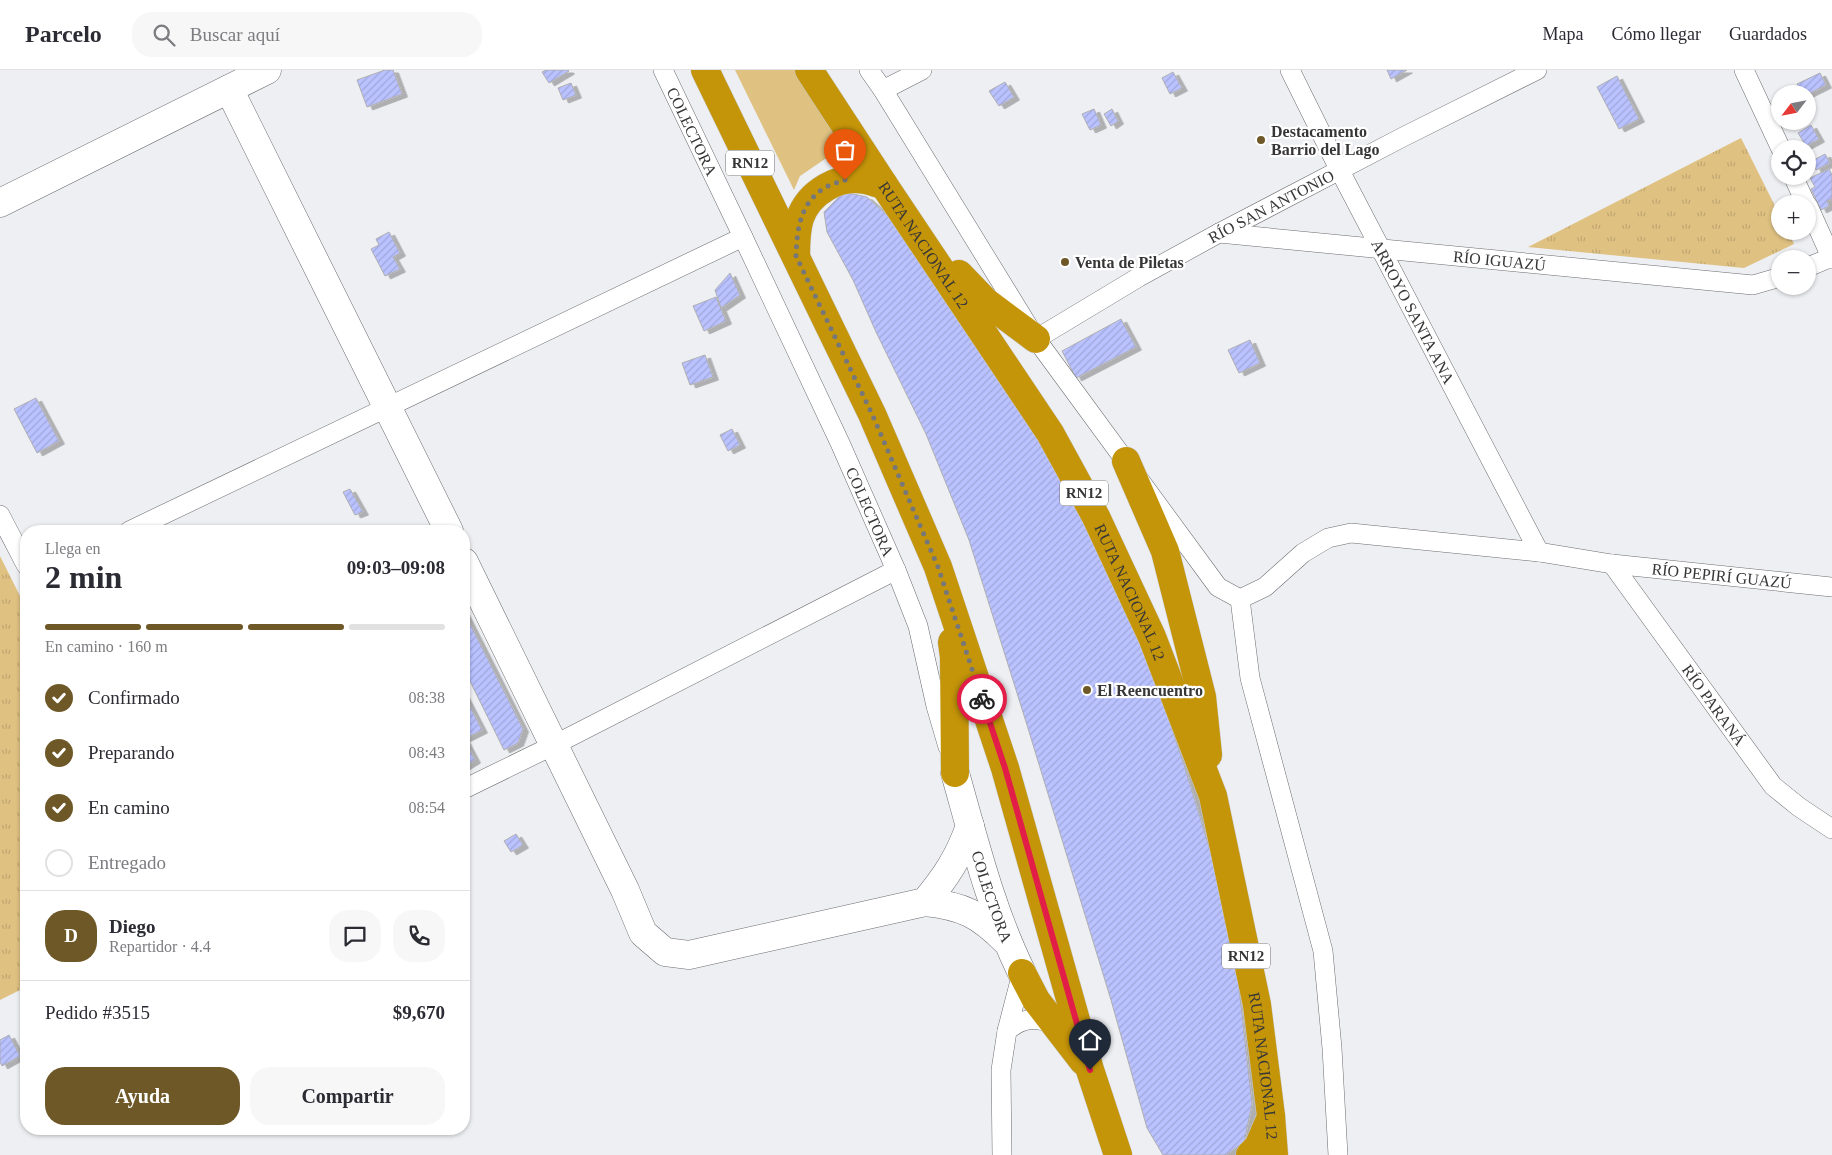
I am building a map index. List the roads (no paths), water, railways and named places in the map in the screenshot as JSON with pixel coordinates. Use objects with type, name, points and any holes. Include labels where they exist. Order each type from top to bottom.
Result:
[{"type":"highway","name":"RN12","points":[[705,70],[872,414],[938,567],[1005,768],[1090,1070],[1120,1150]]},
{"type":"highway","name":"RUTA NACIONAL 12","points":[[809,70],[884,186],[1050,433],[1096,517],[1152,637],[1213,796],[1257,1006],[1274,1155]]},
{"type":"highway","points":[[796,256],[797,233],[801,216],[811,199],[826,187],[845,180],[865,180],[884,186]]},
{"type":"highway","points":[[905,216],[985,301],[1036,339]]},
{"type":"highway","points":[[1126,461],[1167,560],[1202,696],[1213,796]]},
{"type":"highway","points":[[938,567],[954,657],[956,773]]},
{"type":"highway","points":[[1022,973],[1036,1000],[1090,1070]]},
{"type":"highway","points":[[1250,1155],[1258,1147],[1271,1116]]},
{"type":"main road","points":[[0,204],[267,70]]},
{"type":"main road","points":[[229,88],[446,525]]},
{"type":"main road","points":[[470,574],[625,890],[644,933],[665,952],[689,955],[926,902],[948,905],[970,912],[989,924],[1006,940]]},
{"type":"main road","name":"COLECTORA","points":[[956,773],[970,826],[1006,940],[1022,973]]},
{"type":"main road","points":[[926,902],[954,864],[970,826]]},
{"type":"street","name":"COLECTORA","points":[[663,70],[744,237],[844,452],[896,570],[918,626],[936,706],[956,773]]},
{"type":"street","points":[[869,70],[1036,339],[1218,587],[1240,599],[1250,678],[1323,951],[1332,1048],[1338,1155]]},
{"type":"street","points":[[883,90],[922,70]]},
{"type":"street","name":"ARROYO SANTA ANA","points":[[1290,70],[1340,171],[1539,552]]},
{"type":"street","name":"RÍO SAN ANTONIO","points":[[1036,339],[1139,277],[1219,233],[1403,137],[1538,70]]},
{"type":"street","points":[[1744,70],[1777,140]]},
{"type":"street","points":[[1816,224],[1832,258],[1816,264]]},
{"type":"street","name":"RÍO IGUAZÚ","points":[[1219,233],[1752,285],[1771,280]]},
{"type":"street","points":[[142,525],[744,237]]},
{"type":"street","points":[[0,514],[20,553]]},
{"type":"street","name":"RÍO PEPIRÍ GUAZÚ","points":[[1240,599],[1265,587],[1303,553],[1328,538],[1351,533],[1539,552],[1612,564],[1832,587]]},
{"type":"street","name":"RÍO PARANÁ","points":[[1612,564],[1773,786],[1799,807],[1832,829]]},
{"type":"street","points":[[470,786],[896,570]]},
{"type":"street","points":[[1002,1155],[1000,1070],[1007,1031],[1022,973]]},
{"type":"street","points":[[1007,1031],[1014,1024],[1024,1020],[1045,1020],[1054,1025]]},
{"type":"place","name":"Destacamento Barrio del Lago","points":[[1261,140]]},
{"type":"place","name":"Venta de Piletas","points":[[1065,262]]},
{"type":"place","name":"El Reencuentro","points":[[1087,690]]}]
